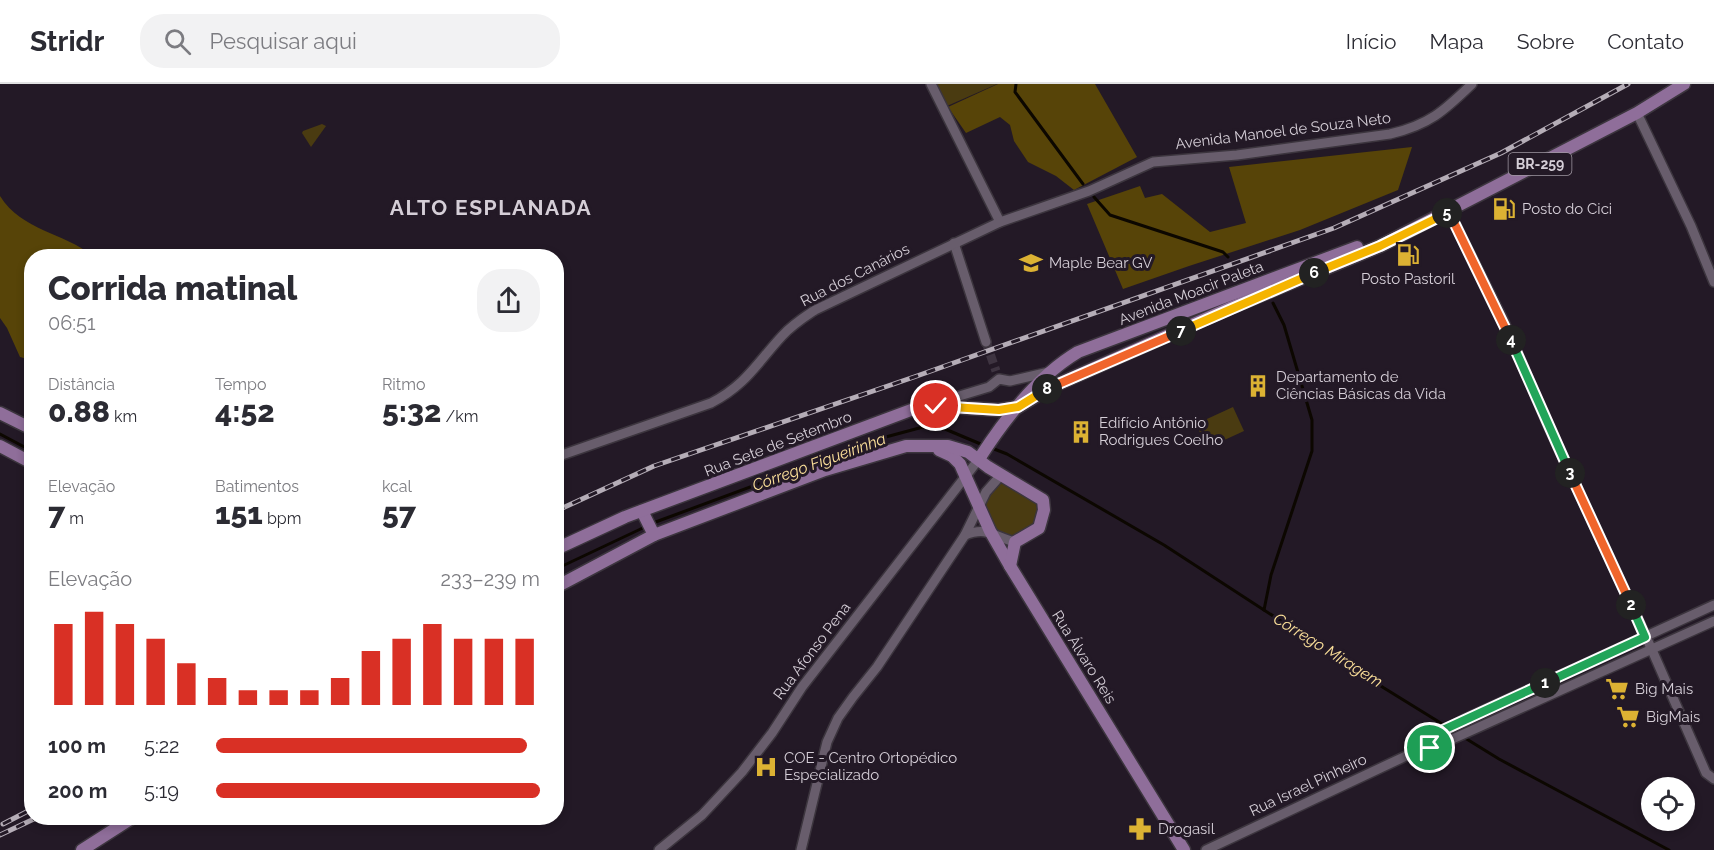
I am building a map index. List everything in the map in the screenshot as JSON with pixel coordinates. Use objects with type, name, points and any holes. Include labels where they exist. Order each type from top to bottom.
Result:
[{"type":"main road","name":"Avenida Moacir Paleta","points":[[1018,407],[1049,388],[1232,307],[1380,246],[1636,113],[1684,84]]},
{"type":"main road","name":"Avenida Moacir Paleta","points":[[981,457],[1018,407],[1049,372],[1078,352],[1376,240],[1393,238]]},
{"type":"main road","points":[[1139,329],[1148,345]]},
{"type":"main road","name":"Rua Sete de Setembro","points":[[564,546],[911,410],[936,406],[999,410],[1018,407]]},
{"type":"main road","points":[[0,413],[24,425]]},
{"type":"main road","points":[[927,445],[952,456],[960,464],[966,476]]},
{"type":"main road","points":[[564,582],[653,532],[825,470],[895,448],[927,445],[958,449],[981,457],[1001,475],[1043,500],[1044,510],[1039,528],[1015,542],[1010,566]]},
{"type":"main road","points":[[0,446],[24,459]]},
{"type":"main road","name":"Rua Álvaro Reis","points":[[966,476],[990,531],[1010,566],[1184,850]]},
{"type":"main road","points":[[644,514],[653,532]]},
{"type":"main road","points":[[82,850],[121,825]]},
{"type":"street","points":[[931,84],[1000,222]]},
{"type":"street","name":"Avenida Manoel de Souza Neto","points":[[1089,191],[1153,162],[1237,155],[1408,130],[1444,111],[1472,84]]},
{"type":"street","points":[[1636,113],[1691,226],[1714,282]]},
{"type":"street","name":"Rua dos Canários","points":[[564,454],[711,403],[729,394],[742,383],[783,335],[815,310],[1000,222],[1089,191]]},
{"type":"street","points":[[1449,212],[1504,322],[1548,426],[1652,650],[1706,773],[1714,779]]},
{"type":"street","points":[[954,243],[986,342]]},
{"type":"street","points":[[911,410],[989,387],[998,375],[1010,381],[1049,372]]},
{"type":"street","name":"Rua Afonso Pena","points":[[659,850],[702,815],[742,772],[772,733],[802,687],[981,457]]},
{"type":"street","points":[[801,850],[827,742],[838,718],[878,667],[965,534],[986,492],[1001,475]]},
{"type":"street","points":[[965,534],[981,530],[990,531],[1015,542]]},
{"type":"street","name":"Rua Israel Pinheiro","points":[[1423,748],[1432,736],[1465,719],[1714,605]]},
{"type":"street","name":"Rua Israel Pinheiro","points":[[1206,850],[1423,748],[1437,746],[1483,726],[1714,621]]},
{"type":"shaded area","points":[[935,84],[997,84],[947,106]]},
{"type":"shaded area","points":[[998,84],[1095,84],[1137,157],[1074,190],[1056,176],[1028,162],[1014,141],[1010,125],[1000,117],[966,133],[948,107]]},
{"type":"shaded area","points":[[322,124],[326,126],[311,147],[302,133]]},
{"type":"shaded area","points":[[1412,147],[1398,190],[1300,230],[1123,289],[1087,204],[1140,186],[1145,198],[1162,194],[1210,232],[1246,223],[1229,167]]},
{"type":"shaded area","points":[[0,196],[20,217],[82,249],[24,249],[24,358],[20,357],[0,318]]},
{"type":"shaded area","points":[[1233,407],[1244,431],[1207,448],[1196,424]]},
{"type":"shaded area","points":[[1000,478],[1045,501],[1044,521],[1015,541],[995,532],[982,502]]},
{"type":"waterway","name":"Córrego Miragem","points":[[1016,84],[1015,92],[1083,184]]},
{"type":"waterway","name":"Córrego Miragem","points":[[1094,197],[1110,215],[1223,252],[1228,257]]},
{"type":"waterway","name":"Córrego Miragem","points":[[1264,610],[1271,575],[1312,451],[1312,420],[1284,325],[1273,303]]},
{"type":"waterway","name":"Córrego Figueirinha","points":[[653,523],[882,438],[923,427],[945,429],[983,445]]},
{"type":"waterway","name":"Córrego Figueirinha","points":[[0,434],[24,447]]},
{"type":"waterway","name":"Córrego Miragem","points":[[989,447],[1007,454],[1164,545],[1384,688],[1499,759],[1669,850]]},
{"type":"waterway","name":"Córrego Figueirinha","points":[[564,565],[647,526]]},
{"type":"tunnel","points":[[986,342],[996,371]]},
{"type":"railway","points":[[564,507],[654,466],[914,377],[1334,228],[1501,153],[1628,84]]},
{"type":"railway","points":[[3,824],[24,813]]},
{"type":"railway","points":[[0,835],[24,824]]},
{"type":"place","name":"Posto do Cici","points":[[1504,209]]},
{"type":"place","name":"Posto Pastoril","points":[[1408,255]]},
{"type":"place","name":"Maple Bear GV","points":[[1031,263]]},
{"type":"place","name":"Departamento de Ciências Básicas da Vida","points":[[1258,386]]},
{"type":"place","name":"Edifício Antônio Rodrigues Coelho","points":[[1081,432]]},
{"type":"place","name":"Big Mais","points":[[1617,689]]},
{"type":"place","name":"BigMais","points":[[1628,717]]},
{"type":"place","name":"COE - Centro Ortopédico Especializado","points":[[766,767]]},
{"type":"place","name":"Drogasil","points":[[1140,829]]},
{"type":"district","name":"ALTO ESPLANADA","points":[[491,207]]},
{"type":"route","points":[[936,406],[999,410],[1018,407],[1049,388],[1232,307],[1380,246],[1449,212],[1504,322],[1548,426],[1645,637],[1443,730],[1432,736],[1423,748],[1430,748]]}]
